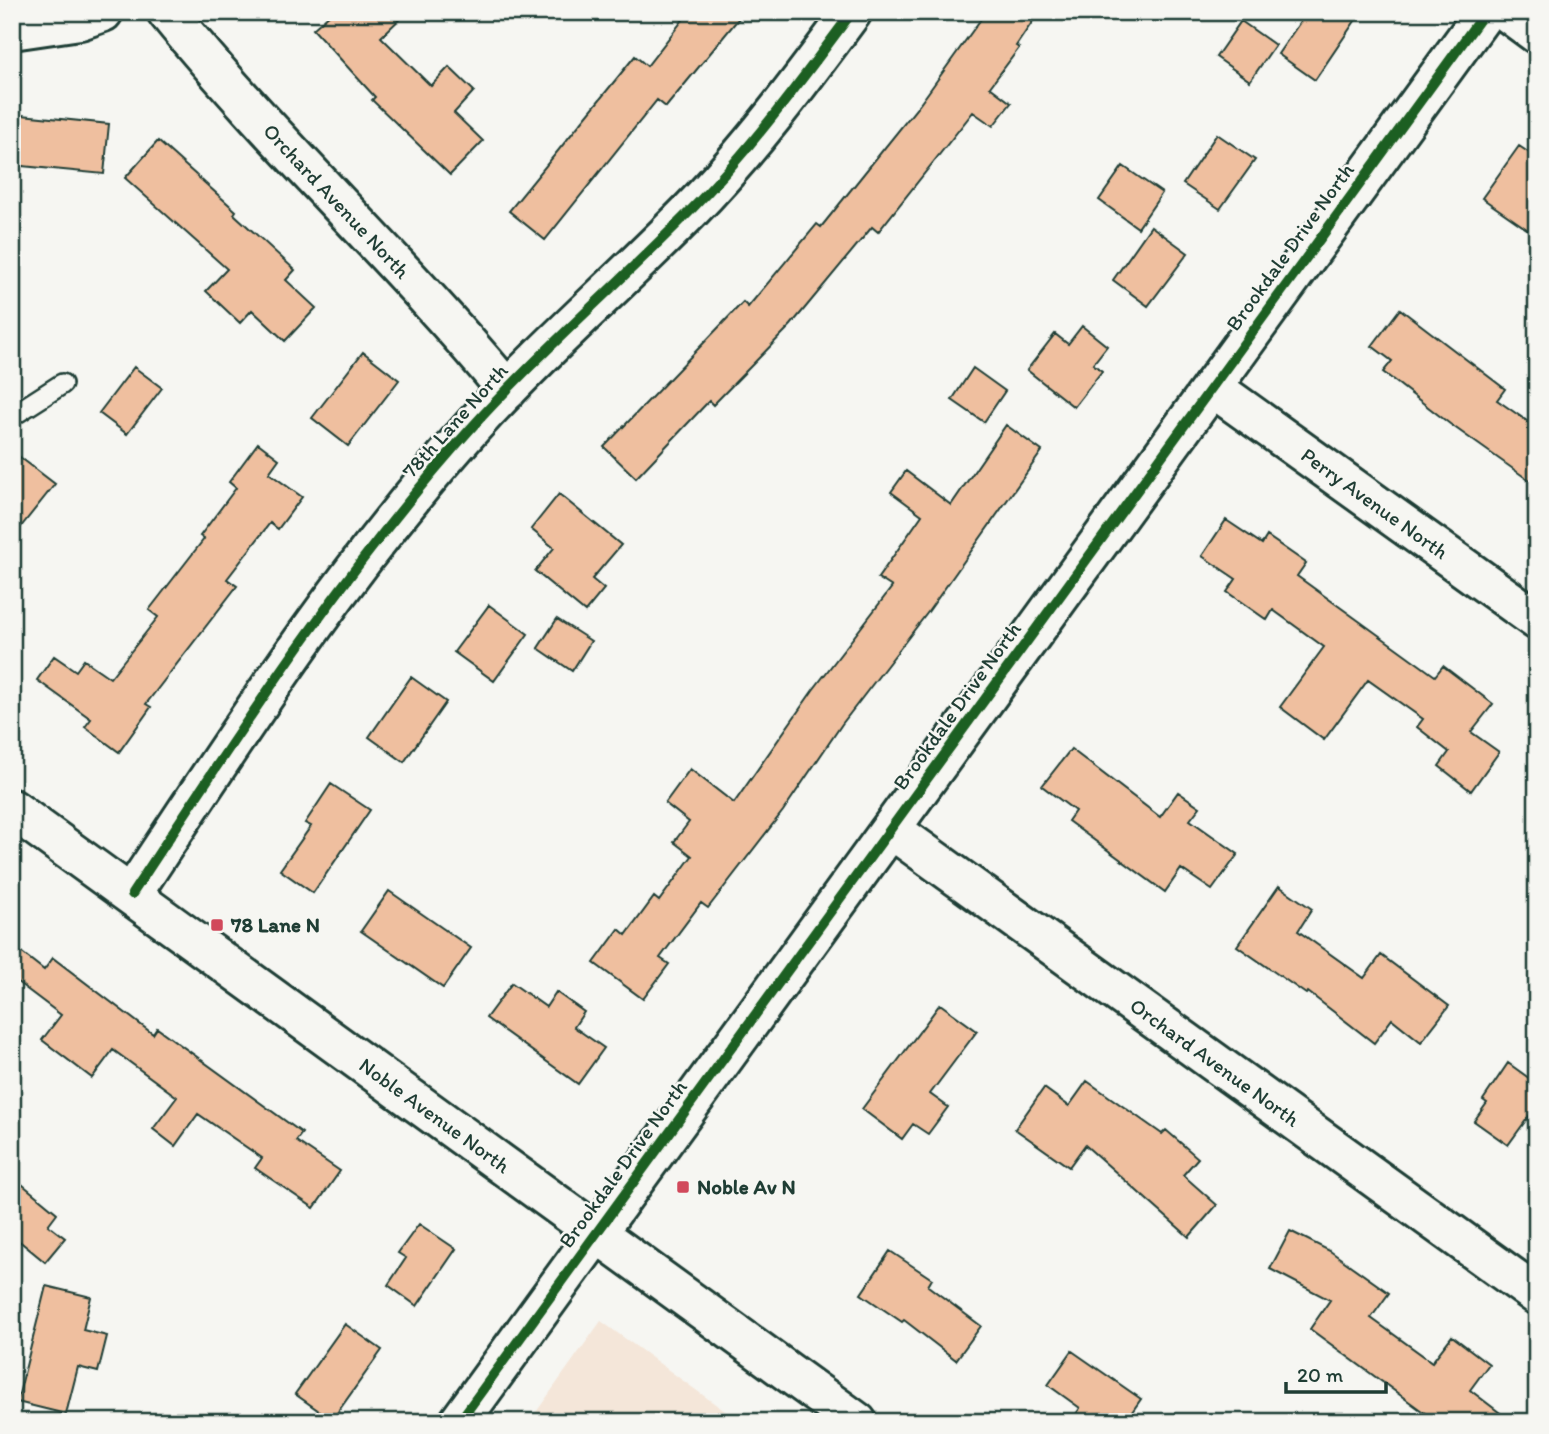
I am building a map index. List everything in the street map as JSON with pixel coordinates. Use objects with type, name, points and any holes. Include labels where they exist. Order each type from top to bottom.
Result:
[{"type":"street","points":[[12,30],[68,22],[103,12]]},
{"type":"street","name":"Orchard Avenue North","points":[[167,12],[251,111],[453,324],[507,390]]},
{"type":"street","name":"78th Lane North","points":[[132,894],[282,667],[373,542],[507,390],[691,210],[790,96],[852,12]]},
{"type":"street","name":"Brookdale Drive North","points":[[459,1422],[1485,12]]},
{"type":"street","points":[[1507,12],[1537,34]]},
{"type":"street","name":"Perry Avenue North","points":[[1212,387],[1537,620]]},
{"type":"street","name":"Noble Avenue North","points":[[12,809],[857,1422]]},
{"type":"street","name":"Orchard Avenue North","points":[[891,829],[1537,1295]]},
{"type":"lane","points":[[12,416],[62,384]]},
{"type":"shaded area","points":[[601,1321],[740,1422],[529,1422]]},
{"type":"building","points":[[332,12],[407,12],[381,37],[431,86],[449,67],[474,91],[454,113],[483,141],[450,175],[372,100],[375,97],[313,29]]},
{"type":"building","points":[[689,12],[744,12],[666,107],[657,100],[545,240],[509,211],[635,56],[647,66]]},
{"type":"building","points":[[986,12],[1039,12],[1016,46],[1019,48],[990,87],[1011,103],[993,126],[973,112],[878,232],[872,227],[791,325],[713,405],[709,401],[636,478],[604,447],[743,302],[748,307],[817,224],[821,227],[920,104]]},
{"type":"building","points":[[1307,12],[1361,12],[1315,80],[1278,54]]},
{"type":"building","points":[[1241,21],[1275,45],[1250,81],[1216,57]]},
{"type":"building","points":[[12,114],[109,124],[104,174],[12,165]]},
{"type":"building","points":[[1217,134],[1255,160],[1220,209],[1183,184]]},
{"type":"building","points":[[158,141],[236,211],[234,214],[295,270],[286,280],[316,308],[285,341],[252,310],[240,323],[206,291],[227,269],[125,178]]},
{"type":"building","points":[[1519,146],[1537,158],[1537,236],[1482,198]]},
{"type":"building","points":[[1123,166],[1162,193],[1138,228],[1099,200]]},
{"type":"building","points":[[1151,226],[1188,253],[1148,306],[1113,280]]},
{"type":"building","points":[[1400,309],[1505,389],[1497,400],[1537,428],[1537,486],[1383,372],[1392,361],[1372,346]]},
{"type":"building","points":[[1082,326],[1107,346],[1093,364],[1102,371],[1074,407],[1027,370],[1055,334],[1068,344]]},
{"type":"building","points":[[363,352],[399,380],[348,446],[312,418]]},
{"type":"building","points":[[134,367],[162,388],[127,434],[99,413]]},
{"type":"building","points":[[973,368],[1005,391],[984,422],[952,400]]},
{"type":"building","points":[[1006,425],[1042,451],[928,612],[842,724],[783,811],[708,908],[701,903],[660,958],[669,964],[643,999],[594,963],[619,929],[626,935],[654,897],[659,901],[692,856],[674,842],[689,822],[665,803],[690,769],[734,803],[813,690],[892,587],[878,578],[922,515],[891,492],[906,471],[951,505]]},
{"type":"building","points":[[258,443],[279,459],[269,473],[302,497],[278,529],[270,523],[227,579],[237,586],[146,704],[151,707],[119,752],[85,727],[91,719],[37,680],[54,656],[76,671],[84,660],[110,678],[158,617],[149,610],[204,539],[200,536],[236,488],[229,482]]},
{"type":"building","points":[[12,451],[55,484],[12,538]]},
{"type":"building","points":[[559,494],[621,545],[592,579],[604,589],[585,612],[535,571],[554,548],[531,529]]},
{"type":"building","points":[[1226,520],[1262,544],[1267,536],[1306,563],[1297,576],[1435,676],[1443,666],[1493,704],[1471,732],[1499,752],[1471,791],[1439,766],[1449,752],[1417,727],[1423,719],[1368,680],[1324,740],[1280,707],[1324,647],[1273,610],[1267,620],[1227,592],[1236,579],[1202,556]]},
{"type":"building","points":[[489,605],[528,634],[494,681],[454,652]]},
{"type":"building","points":[[557,619],[591,641],[572,671],[538,648]]},
{"type":"building","points":[[411,677],[446,702],[404,762],[369,737]]},
{"type":"building","points":[[1071,749],[1160,817],[1178,792],[1200,807],[1190,820],[1238,854],[1212,890],[1181,869],[1165,892],[1068,821],[1075,811],[1042,786]]},
{"type":"building","points":[[331,784],[370,810],[313,893],[280,870],[311,826],[305,823]]},
{"type":"building","points":[[1279,886],[1312,909],[1298,931],[1364,978],[1381,955],[1449,1006],[1421,1042],[1392,1019],[1374,1043],[1308,992],[1306,994],[1237,946]]},
{"type":"building","points":[[389,891],[471,948],[443,988],[361,931]]},
{"type":"building","points":[[12,945],[44,970],[53,958],[153,1034],[157,1028],[302,1133],[296,1141],[340,1171],[314,1208],[255,1168],[262,1158],[198,1114],[175,1146],[153,1129],[177,1097],[113,1050],[92,1078],[42,1040],[61,1015],[12,978]]},
{"type":"building","points":[[512,983],[546,1007],[556,992],[584,1012],[574,1027],[604,1048],[578,1084],[486,1018]]},
{"type":"building","points":[[940,1004],[977,1031],[930,1094],[948,1107],[928,1134],[913,1124],[902,1139],[862,1109]]},
{"type":"building","points":[[1508,1063],[1537,1084],[1537,1105],[1508,1145],[1474,1121],[1487,1103],[1483,1100]]},
{"type":"building","points":[[1087,1081],[1162,1134],[1166,1130],[1198,1158],[1183,1175],[1217,1205],[1189,1237],[1085,1145],[1069,1167],[1015,1129],[1044,1088],[1069,1106]]},
{"type":"building","points":[[12,1176],[57,1213],[48,1225],[65,1238],[45,1262],[12,1235]]},
{"type":"building","points":[[419,1224],[456,1249],[417,1306],[388,1285],[406,1258],[398,1253]]},
{"type":"building","points":[[1290,1231],[1330,1251],[1389,1293],[1371,1318],[1432,1362],[1452,1336],[1489,1364],[1470,1390],[1512,1422],[1437,1422],[1310,1329],[1330,1300],[1270,1269]]},
{"type":"building","points":[[890,1251],[932,1279],[928,1286],[981,1326],[956,1360],[904,1320],[902,1322],[861,1294]]},
{"type":"building","points":[[46,1286],[91,1297],[83,1330],[107,1336],[98,1372],[78,1367],[66,1414],[17,1402]]},
{"type":"building","points":[[345,1324],[382,1350],[332,1420],[295,1394]]},
{"type":"building","points":[[1072,1351],[1141,1399],[1125,1422],[1071,1422],[1080,1408],[1048,1385]]},
{"type":"cycle path","points":[[132,894],[294,654],[379,538],[425,481],[525,371],[662,239],[733,165],[852,12]]},
{"type":"cycle path","points":[[459,1422],[1485,12]]},
{"type":"place","name":"78 Lane N","points":[[217,925]]},
{"type":"place","name":"Noble Av N","points":[[683,1187]]}]
